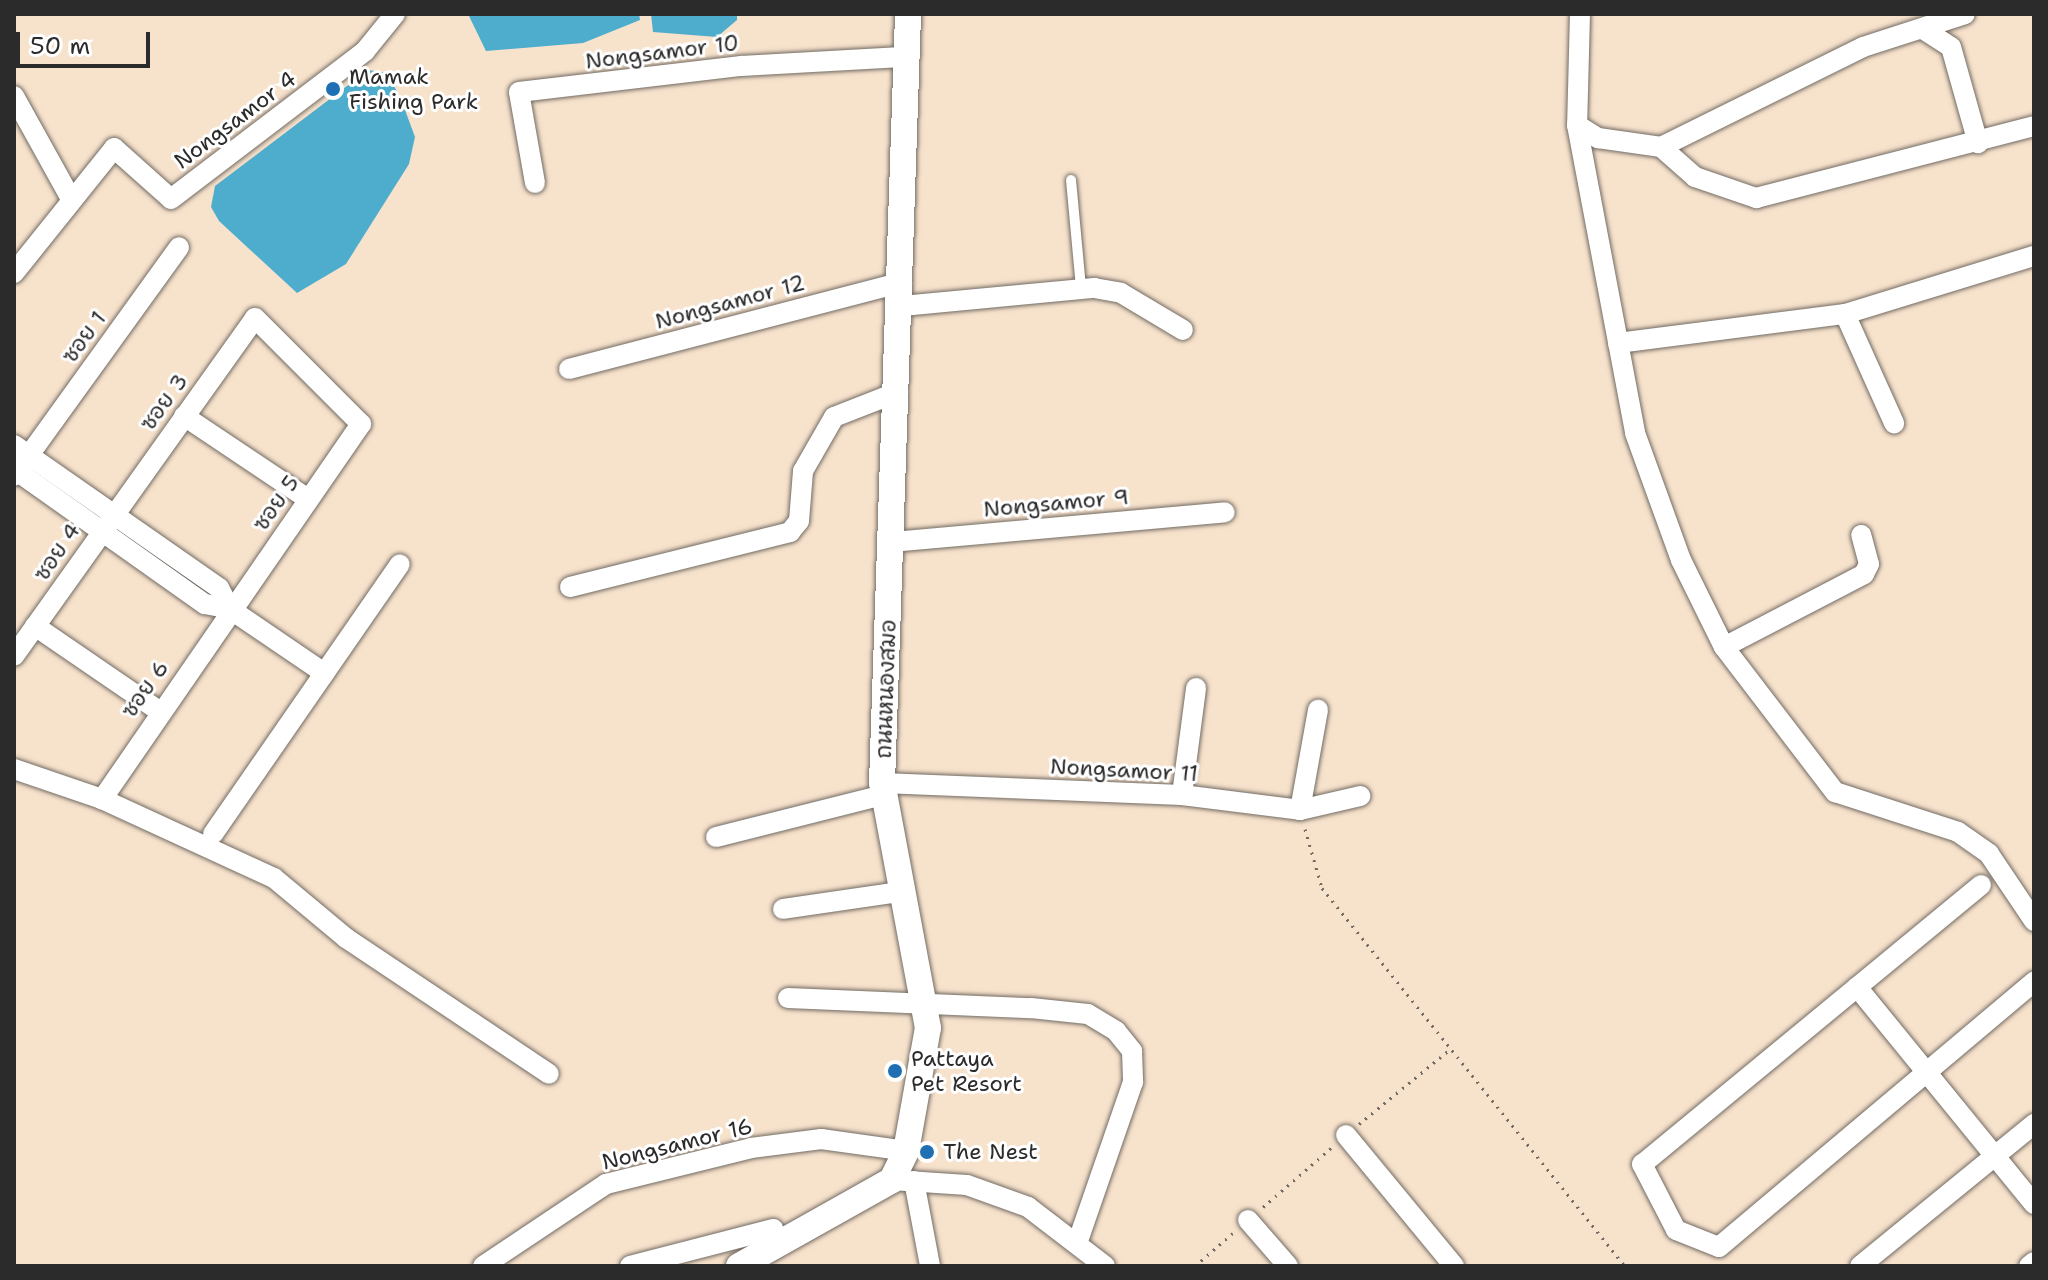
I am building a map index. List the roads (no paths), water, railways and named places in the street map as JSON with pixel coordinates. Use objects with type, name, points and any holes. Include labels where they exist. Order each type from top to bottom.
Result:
[{"type":"street","name":"Nongsamor 4","points":[[70,197],[114,148],[171,199],[365,51],[395,14]]},
{"type":"street","name":"ถนนหนองสมอ","points":[[903,1180],[928,1028],[899,892],[882,789],[902,294],[902,57],[908,14]]},
{"type":"street","points":[[1580,14],[1577,125],[1635,433],[1681,560],[1724,647],[1835,792],[1958,832],[1989,854],[2034,921]]},
{"type":"street","points":[[1661,147],[1863,47],[1965,14]]},
{"type":"street","points":[[1923,29],[1951,47],[1978,143]]},
{"type":"street","name":"Nongsamor 10","points":[[535,183],[519,92],[741,66],[902,57]]},
{"type":"street","points":[[14,96],[70,197],[14,273]]},
{"type":"street","points":[[1577,125],[1598,138],[1661,147],[1695,177],[1756,198],[1978,143],[2034,126]]},
{"type":"street","name":"ซอย 1","points":[[18,463],[179,247]]},
{"type":"street","points":[[1618,343],[1845,314],[2034,256]]},
{"type":"street","name":"Nongsamor 12","points":[[569,369],[902,294],[1081,288],[1121,293],[1183,330]]},
{"type":"street","points":[[1845,314],[1894,423]]},
{"type":"street","name":"ซอย 3","points":[[106,523],[255,318],[361,424]]},
{"type":"street","points":[[570,587],[790,532],[799,521],[803,471],[834,417],[898,392]]},
{"type":"street","points":[[184,416],[308,499]]},
{"type":"street","name":"ซอย 5","points":[[230,609],[361,424]]},
{"type":"street","points":[[18,463],[106,523],[219,588],[230,609],[324,673]]},
{"type":"street","name":"Nongsamor 9","points":[[892,542],[1225,512]]},
{"type":"street","name":"ซอย 4","points":[[14,656],[106,523]]},
{"type":"street","points":[[1724,647],[1864,574],[1869,564],[1861,535]]},
{"type":"street","points":[[213,834],[400,564]]},
{"type":"street","name":"ซอย 6","points":[[102,799],[230,609]]},
{"type":"street","points":[[35,626],[159,711]]},
{"type":"street","points":[[1182,795],[1196,688]]},
{"type":"street","points":[[1300,810],[1318,710]]},
{"type":"street","points":[[14,769],[102,799],[274,878],[346,938],[549,1074]]},
{"type":"street","name":"Nongsamor 11","points":[[716,837],[882,789],[1182,795],[1300,810],[1360,796]]},
{"type":"street","points":[[1981,885],[1642,1164],[1676,1230],[1719,1247],[2034,982]]},
{"type":"street","points":[[783,909],[899,892]]},
{"type":"street","points":[[1857,987],[2034,1204]]},
{"type":"street","points":[[788,998],[923,1000],[1088,1014],[1132,1051],[1133,1082],[1077,1244]]},
{"type":"street","points":[[1860,1266],[2034,1124]]},
{"type":"street","points":[[1346,1135],[1454,1266]]},
{"type":"street","name":"Nongsamor 16","points":[[483,1266],[606,1184],[751,1148],[821,1139],[906,1151]]},
{"type":"street","points":[[903,1180],[930,1266]]},
{"type":"street","points":[[739,1266],[903,1180],[967,1185],[1028,1207],[1105,1266]]},
{"type":"street","points":[[1248,1220],[1288,1266]]},
{"type":"street","points":[[630,1266],[773,1229]]},
{"type":"lane","points":[[1071,180],[1081,288]]},
{"type":"water","points":[[468,14],[639,14],[640,20],[583,43],[486,51]]},
{"type":"water","points":[[651,14],[737,14],[737,20],[717,37],[653,32]]},
{"type":"water","points":[[368,70],[387,73],[401,99],[415,137],[409,164],[346,264],[297,293],[219,221],[211,207],[215,186]]},
{"type":"place","name":"Mamak Fishing Park","points":[[333,89]]},
{"type":"place","name":"Pattaya Pet Resort","points":[[895,1071]]},
{"type":"place","name":"The Nest","points":[[927,1152]]}]
